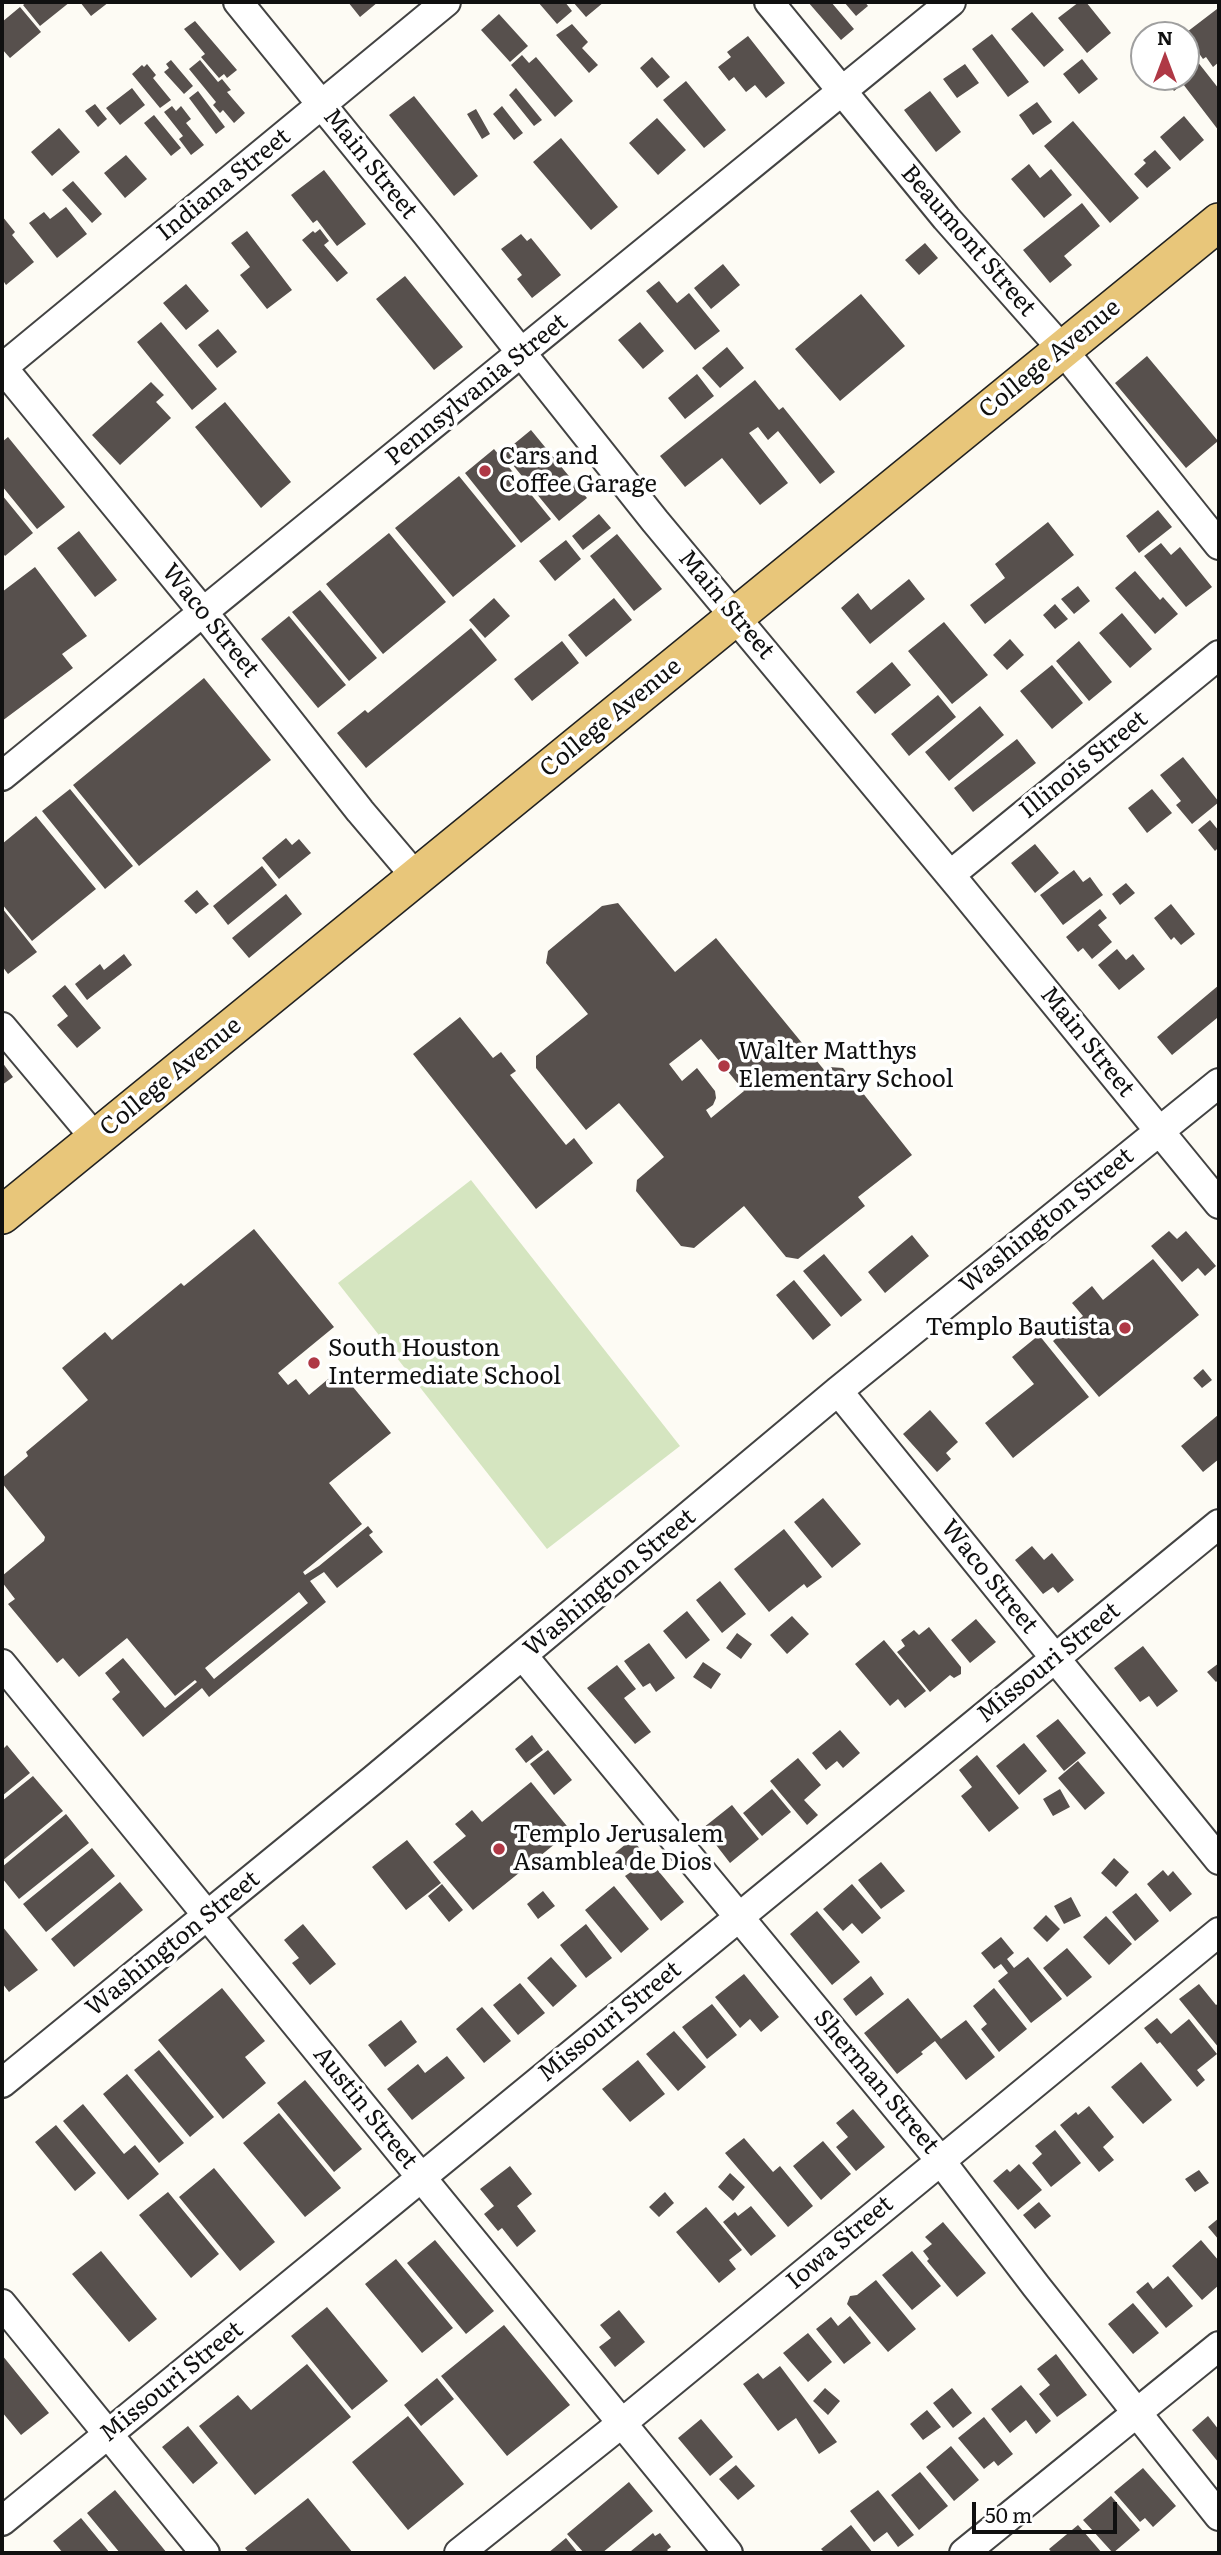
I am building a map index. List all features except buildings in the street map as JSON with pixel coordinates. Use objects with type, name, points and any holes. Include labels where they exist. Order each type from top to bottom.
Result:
[{"type":"main road","name":"College Avenue","points":[[2,1215],[1219,222]]},
{"type":"street","name":"Main Street","points":[[238,2],[655,521],[1219,1204]]},
{"type":"street","name":"Indiana Street","points":[[2,367],[446,2]]},
{"type":"street","name":"Beaumont Street","points":[[769,2],[946,219],[1062,349],[1219,545]]},
{"type":"street","name":"Pennsylvania Street","points":[[2,776],[951,2]]},
{"type":"street","name":"Waco Street","points":[[2,367],[416,877]]},
{"type":"street","name":"Illinois Street","points":[[950,875],[1219,655]]},
{"type":"street","points":[[2,1027],[96,1139]]},
{"type":"street","name":"Washington Street","points":[[2,2083],[523,1656],[838,1391],[1219,1083]]},
{"type":"street","name":"Waco Street","points":[[838,1391],[1219,1860]]},
{"type":"street","name":"Missouri Street","points":[[2,2521],[1219,1524]]},
{"type":"street","name":"Sherman Street","points":[[523,1656],[940,2160],[1219,2516]]},
{"type":"street","name":"Austin Street","points":[[2,1664],[728,2553]]},
{"type":"street","name":"Iowa Street","points":[[459,2553],[622,2423],[1219,1932]]},
{"type":"street","points":[[2,2304],[205,2553]]},
{"type":"street","points":[[964,2553],[1219,2346]]},
{"type":"green space","points":[[471,1180],[680,1446],[547,1549],[338,1283]]},
{"type":"place","name":"Cars and Coffee Garage","points":[[485,471]]},
{"type":"place","name":"Walter Matthys Elementary School","points":[[724,1066]]},
{"type":"place","name":"Templo Bautista","points":[[1125,1328]]},
{"type":"place","name":"South Houston Intermediate School","points":[[314,1363]]},
{"type":"place","name":"Templo Jerusalem Asamblea de Dios","points":[[499,1849]]}]
